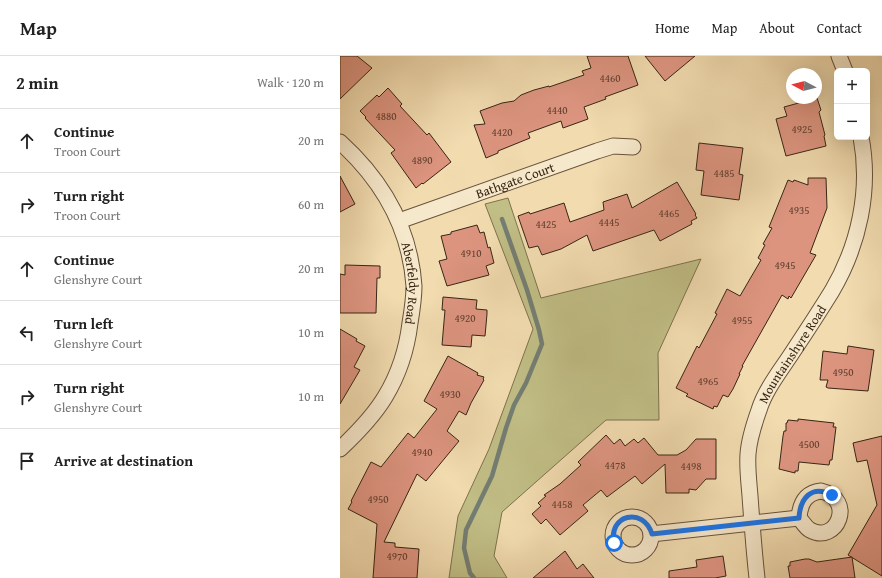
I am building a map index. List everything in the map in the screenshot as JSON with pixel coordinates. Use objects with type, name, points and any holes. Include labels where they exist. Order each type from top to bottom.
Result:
[{"type":"street","points":[[839,56],[844,68]]},
{"type":"street","name":"Mountainshyre Road","points":[[757,578],[748,454],[753,429],[759,408],[772,384],[832,291],[845,266],[855,240],[862,208],[865,182],[864,150],[862,140]]},
{"type":"street","name":"Aberfeldy Road","points":[[340,142],[352,153],[370,174],[394,208],[405,236],[411,262],[414,288],[407,344],[400,366],[386,396],[366,424],[340,449]]},
{"type":"street","name":"Bathgate Court","points":[[399,221],[597,151],[614,146],[633,147]]},
{"type":"street","points":[[652,534],[799,518]]},
{"type":"shaded area","points":[[508,198],[541,298],[701,259],[658,353],[659,420],[606,420],[502,512],[494,556],[507,578],[449,578],[458,516],[489,449],[533,329],[485,204]]},
{"type":"building","points":[[340,56],[357,56],[372,68],[340,99]]},
{"type":"building","points":[[587,56],[628,56],[638,85],[605,97],[606,99],[584,107],[588,119],[563,128],[561,121],[528,133],[530,138],[498,151],[498,153],[486,158],[474,125],[485,124],[480,111],[502,103],[514,101],[521,95],[534,90],[549,87],[584,75],[582,71],[591,68]]},
{"type":"building","points":[[645,56],[695,56],[665,81]]},
{"type":"building","points":[[388,88],[402,104],[400,106],[427,135],[429,133],[451,162],[416,188],[391,153],[395,150],[360,111],[377,95],[379,97]]},
{"type":"building","points":[[795,104],[819,104],[821,110],[819,112],[825,135],[826,146],[786,156],[776,119],[787,116],[784,107]]},
{"type":"building","points":[[699,143],[743,148],[739,174],[743,175],[739,200],[701,195],[704,171],[696,170]]},
{"type":"building","points":[[340,176],[355,204],[340,212]]},
{"type":"building","points":[[808,178],[826,178],[827,208],[810,253],[816,255],[791,298],[789,296],[788,299],[782,295],[742,366],[740,374],[728,397],[723,395],[717,407],[714,406],[713,409],[686,396],[688,394],[676,388],[697,346],[699,348],[717,314],[715,313],[727,289],[740,296],[761,260],[758,258],[765,245],[763,244],[772,228],[769,227],[788,180],[793,182],[794,180],[808,185]]},
{"type":"building","points":[[677,182],[697,218],[691,221],[692,224],[660,241],[654,230],[593,251],[587,235],[561,249],[542,255],[538,246],[529,248],[518,216],[529,212],[530,214],[564,203],[570,222],[604,210],[603,202],[627,194],[632,208]]},
{"type":"building","points":[[477,225],[480,233],[484,232],[494,263],[486,266],[489,275],[447,286],[439,261],[447,259],[441,236]]},
{"type":"building","points":[[345,265],[380,266],[380,278],[377,278],[376,313],[340,313],[340,274],[345,275]]},
{"type":"building","points":[[443,297],[477,300],[476,309],[487,310],[485,336],[472,335],[471,347],[442,345],[445,310],[442,310]]},
{"type":"building","points":[[340,329],[357,339],[356,341],[365,346],[354,367],[360,370],[340,404]]},
{"type":"building","points":[[848,346],[874,350],[868,391],[828,388],[826,387],[828,380],[820,380],[823,351],[847,354]]},
{"type":"building","points":[[448,356],[478,373],[477,375],[484,377],[484,380],[466,415],[459,411],[447,431],[459,441],[426,481],[417,474],[384,542],[395,543],[395,547],[419,549],[417,578],[373,578],[377,524],[348,509],[371,462],[381,467],[408,433],[414,438],[437,409],[424,401]]},
{"type":"building","points":[[798,419],[834,423],[833,427],[836,427],[832,460],[830,460],[829,465],[799,462],[798,471],[795,471],[795,473],[779,469],[783,436],[784,431],[786,431],[786,423],[788,420],[798,421]]},
{"type":"building","points":[[606,435],[614,444],[620,439],[625,446],[634,439],[638,443],[644,438],[658,455],[677,455],[686,450],[696,439],[716,439],[716,479],[706,479],[696,490],[689,489],[689,493],[666,493],[665,464],[642,484],[635,476],[607,497],[601,490],[583,505],[588,511],[560,535],[546,519],[541,524],[532,514],[541,506],[538,503],[546,496],[544,495],[560,484],[581,465],[578,462]]},
{"type":"building","points":[[882,436],[882,576],[848,555],[877,505],[867,460],[857,462],[853,443]]},
{"type":"building","points":[[565,551],[577,569],[583,564],[594,578],[533,578]]},
{"type":"building","points":[[723,556],[726,576],[715,578],[669,578],[669,571],[697,567],[696,560]]},
{"type":"building","points":[[852,557],[855,578],[790,578],[788,566],[790,566],[790,562],[809,559],[817,562]]},
{"type":"waterway","points":[[474,578],[470,573],[464,548],[466,530],[492,476],[514,405],[526,383],[542,344],[527,290],[502,219]]},
{"type":"route","points":[[614,543],[613,537],[616,526],[625,518],[629,517],[640,518],[646,522],[650,527],[652,534],[752,524],[799,518],[802,501],[807,496],[816,492],[828,493],[832,495]]}]
